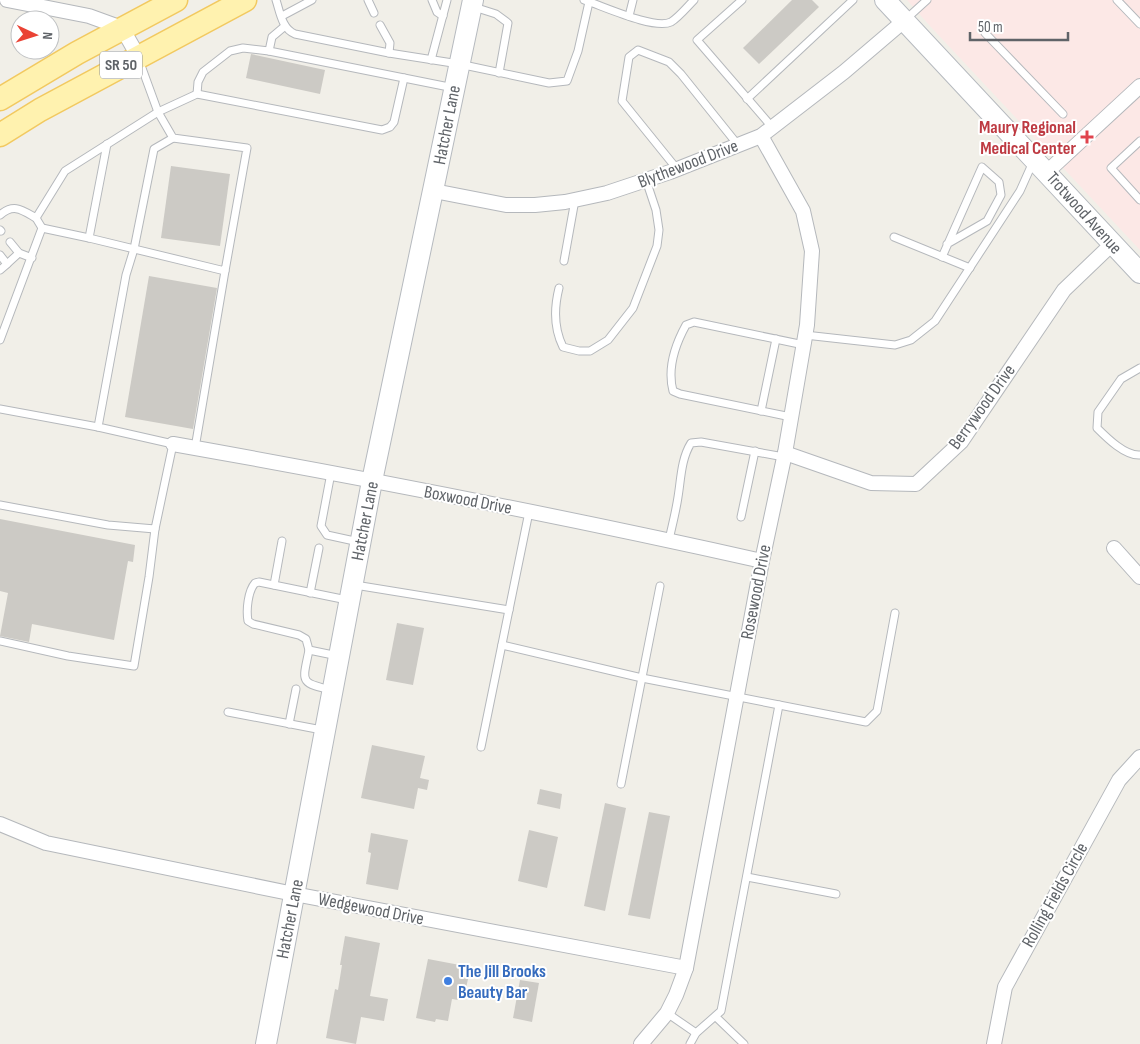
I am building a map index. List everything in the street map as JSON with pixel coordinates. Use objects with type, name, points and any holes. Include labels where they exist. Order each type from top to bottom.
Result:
[{"type":"main road","points":[[0,99],[122,28],[176,0]]},
{"type":"main road","name":"SR 50","points":[[0,135],[40,110],[138,56],[245,0]]},
{"type":"street","points":[[7,0],[89,16],[122,28],[138,56]]},
{"type":"street","name":"Trotwood Avenue","points":[[885,0],[1140,273]]},
{"type":"street","name":"Hatcher Lane","points":[[266,1044],[372,480],[472,3]]},
{"type":"street","name":"Blythewood Drive","points":[[434,191],[506,205],[535,205],[575,200],[607,193],[677,169],[767,132],[844,72],[905,20]]},
{"type":"street","points":[[1041,166],[1140,86]]},
{"type":"street","name":"Rosewood Drive","points":[[641,1044],[667,1013],[686,968],[762,561],[784,455],[804,340],[812,251],[803,211],[767,132]]},
{"type":"street","name":"Berrywood Drive","points":[[784,455],[871,483],[916,484],[961,442],[1064,290],[1112,244]]},
{"type":"street","name":"Boxwood Drive","points":[[173,444],[372,480],[669,540],[762,561]]},
{"type":"street","points":[[1114,548],[1140,577]]},
{"type":"street","name":"Rolling Fields Circle","points":[[994,1044],[1005,987],[1119,780],[1140,757]]},
{"type":"street","name":"Wedgewood Drive","points":[[0,824],[46,843],[294,894],[686,968]]},
{"type":"lane","points":[[276,0],[285,26],[295,34],[389,53],[460,64],[548,83],[567,81],[578,51],[587,1],[645,22],[662,25],[672,21],[694,0]]},
{"type":"lane","points":[[282,16],[312,0]]},
{"type":"lane","points":[[368,0],[374,13]]},
{"type":"lane","points":[[432,0],[439,14],[443,16]]},
{"type":"lane","points":[[431,60],[447,0]]},
{"type":"lane","points":[[629,16],[633,0]]},
{"type":"lane","points":[[742,0],[698,40],[747,99],[767,132]]},
{"type":"lane","points":[[747,99],[853,0]]},
{"type":"lane","points":[[905,20],[927,0]]},
{"type":"lane","points":[[1117,0],[1140,24]]},
{"type":"lane","points":[[472,3],[496,14],[508,23],[499,73]]},
{"type":"lane","points":[[380,24],[390,43],[389,53]]},
{"type":"lane","points":[[269,50],[272,38],[285,26]]},
{"type":"lane","points":[[984,33],[1062,114]]},
{"type":"lane","points":[[197,94],[198,82],[203,72],[230,51],[243,48],[269,50],[454,88]]},
{"type":"lane","points":[[677,169],[622,100],[629,57],[638,50],[670,62],[738,145]]},
{"type":"lane","points":[[138,56],[158,112],[173,138]]},
{"type":"lane","points":[[36,218],[65,171],[158,112],[197,94],[382,130],[390,127],[394,122],[404,78]]},
{"type":"lane","points":[[98,427],[126,275],[134,249],[154,149],[173,138],[247,148],[195,448]]},
{"type":"lane","points":[[1140,141],[1110,168],[1140,200]]},
{"type":"lane","points":[[90,238],[108,144]]},
{"type":"lane","points":[[791,417],[673,391],[670,380],[675,345],[686,325],[694,322],[776,340],[896,345],[911,340],[935,321],[1020,191],[1041,166]]},
{"type":"lane","points":[[942,256],[947,244],[982,168],[999,182],[1001,195],[987,221],[947,244]]},
{"type":"lane","points":[[559,288],[556,302],[557,335],[563,347],[579,351],[590,351],[608,340],[633,308],[657,246],[656,210],[646,180]]},
{"type":"lane","points":[[564,261],[575,200]]},
{"type":"lane","points":[[0,215],[6,209],[19,208],[36,218],[42,228],[225,270]]},
{"type":"lane","points":[[1,335],[42,228]]},
{"type":"lane","points":[[894,237],[970,268]]},
{"type":"lane","points":[[10,242],[19,254],[32,258]]},
{"type":"lane","points":[[0,270],[19,254]]},
{"type":"lane","points":[[0,255],[7,264]]},
{"type":"lane","points":[[761,411],[776,340]]},
{"type":"lane","points":[[1140,368],[1121,378],[1098,412],[1097,428],[1112,443],[1135,455],[1140,455]]},
{"type":"lane","points":[[0,409],[98,427],[173,444],[155,529],[134,666],[68,656],[0,641]]},
{"type":"lane","points":[[669,540],[678,498],[681,470],[686,450],[690,443],[701,442],[784,455]]},
{"type":"lane","points":[[741,517],[755,451]]},
{"type":"lane","points":[[331,473],[321,526],[328,535],[360,543]]},
{"type":"lane","points":[[0,505],[108,525],[155,529]]},
{"type":"lane","points":[[481,747],[529,512]]},
{"type":"lane","points":[[274,585],[282,542]]},
{"type":"lane","points":[[310,593],[319,548]]},
{"type":"lane","points":[[333,690],[311,686],[306,681],[304,675],[310,650],[306,639],[299,634],[253,624],[248,621],[247,614],[252,587],[255,583],[259,582],[310,593],[351,593],[509,610]]},
{"type":"lane","points":[[621,784],[660,586]]},
{"type":"lane","points":[[502,645],[642,678],[866,722],[877,711],[895,613]]},
{"type":"lane","points":[[310,650],[339,656]]},
{"type":"lane","points":[[289,724],[296,689]]},
{"type":"lane","points":[[690,1044],[696,1033],[721,1011],[779,705]]},
{"type":"lane","points":[[228,712],[325,731]]},
{"type":"lane","points":[[747,876],[836,894]]},
{"type":"lane","points":[[667,1013],[696,1033]]},
{"type":"lane","points":[[716,1017],[744,1044]]},
{"type":"shaded area","name":"Maury Regional Medical Center","points":[[907,0],[1140,0],[1140,250],[929,25]]},
{"type":"building","points":[[792,0],[812,0],[819,7],[759,64],[743,48]]},
{"type":"building","points":[[251,54],[325,70],[320,94],[246,78]]},
{"type":"building","points":[[171,166],[230,174],[220,246],[161,238]]},
{"type":"building","points":[[149,276],[217,288],[193,429],[125,417]]},
{"type":"building","points":[[0,519],[135,545],[133,562],[128,561],[114,640],[32,624],[29,642],[0,636],[8,593],[0,591]]},
{"type":"building","points":[[397,623],[424,628],[413,685],[386,680]]},
{"type":"building","points":[[372,745],[425,756],[420,778],[429,780],[427,790],[418,788],[414,809],[361,798]]},
{"type":"building","points":[[540,789],[562,794],[560,809],[537,804]]},
{"type":"building","points":[[605,803],[626,808],[605,911],[584,906]]},
{"type":"building","points":[[649,812],[670,816],[650,919],[628,915]]},
{"type":"building","points":[[529,830],[558,837],[547,888],[518,881]]},
{"type":"building","points":[[371,833],[408,840],[398,890],[366,884],[371,853],[368,852]]},
{"type":"building","points":[[345,936],[380,943],[370,996],[388,999],[384,1021],[361,1017],[356,1044],[326,1038],[335,989],[338,990]]},
{"type":"building","points":[[428,959],[465,966],[464,969],[470,970],[466,988],[461,987],[458,1000],[452,999],[448,1021],[436,1019],[435,1022],[416,1018]]},
{"type":"building","points":[[520,980],[539,983],[532,1022],[513,1018]]},
{"type":"place","name":"Maury Regional Medical Center","points":[[1087,137]]},
{"type":"place","name":"The Jill Brooks Beauty Bar","points":[[448,981]]}]
